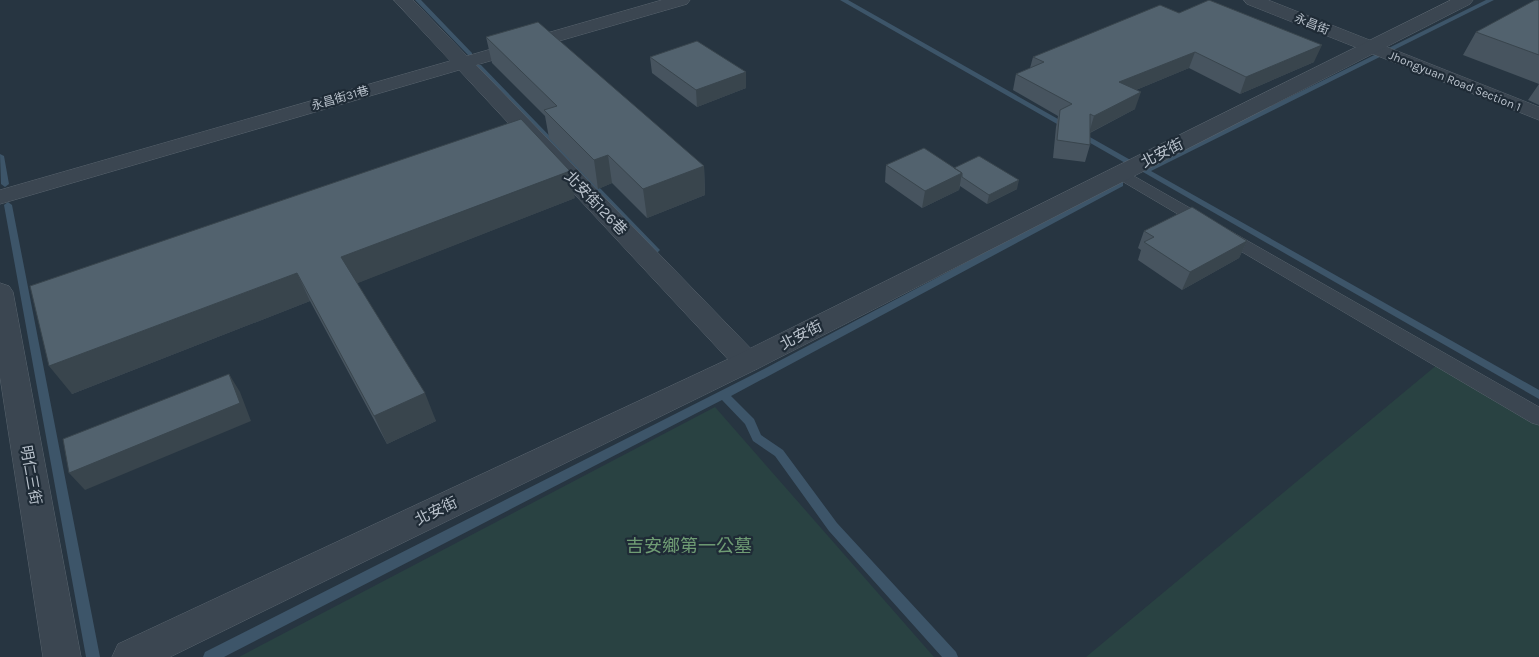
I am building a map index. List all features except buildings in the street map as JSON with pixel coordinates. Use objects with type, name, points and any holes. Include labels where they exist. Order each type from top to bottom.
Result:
[{"type":"street","name":"北安街126巷","points":[[403,0],[748,362]]},
{"type":"street","name":"永昌街31巷","points":[[0,197],[680,0]]},
{"type":"street","name":"永昌街","points":[[1253,0],[1372,48]]},
{"type":"street","name":"北安街","points":[[131,657],[748,362],[1464,0]]},
{"type":"street","name":"Jhongyuan Road Section 1","points":[[1372,48],[1539,114]]},
{"type":"street","name":"明仁三街","points":[[0,292],[62,657]]},
{"type":"lane","points":[[1120,174],[1539,417]]},
{"type":"green space","points":[[1438,364],[1539,422],[1539,657],[1086,657]]},
{"type":"green space","name":"吉安鄉第一公墓","points":[[715,407],[934,657],[239,657]]},
{"type":"waterway","points":[[418,0],[470,54]]},
{"type":"waterway","points":[[843,0],[1130,162]]},
{"type":"waterway","points":[[1145,171],[1491,0]]},
{"type":"waterway","points":[[479,66],[655,250]]},
{"type":"waterway","points":[[0,156],[5,184]]},
{"type":"waterway","points":[[1140,168],[1145,171]]},
{"type":"waterway","points":[[1145,171],[1539,395]]},
{"type":"waterway","points":[[210,657],[768,372],[1120,184]]},
{"type":"waterway","points":[[8,205],[93,657]]},
{"type":"waterway","points":[[724,395],[750,422],[757,438],[779,453],[833,527],[951,657]]}]
